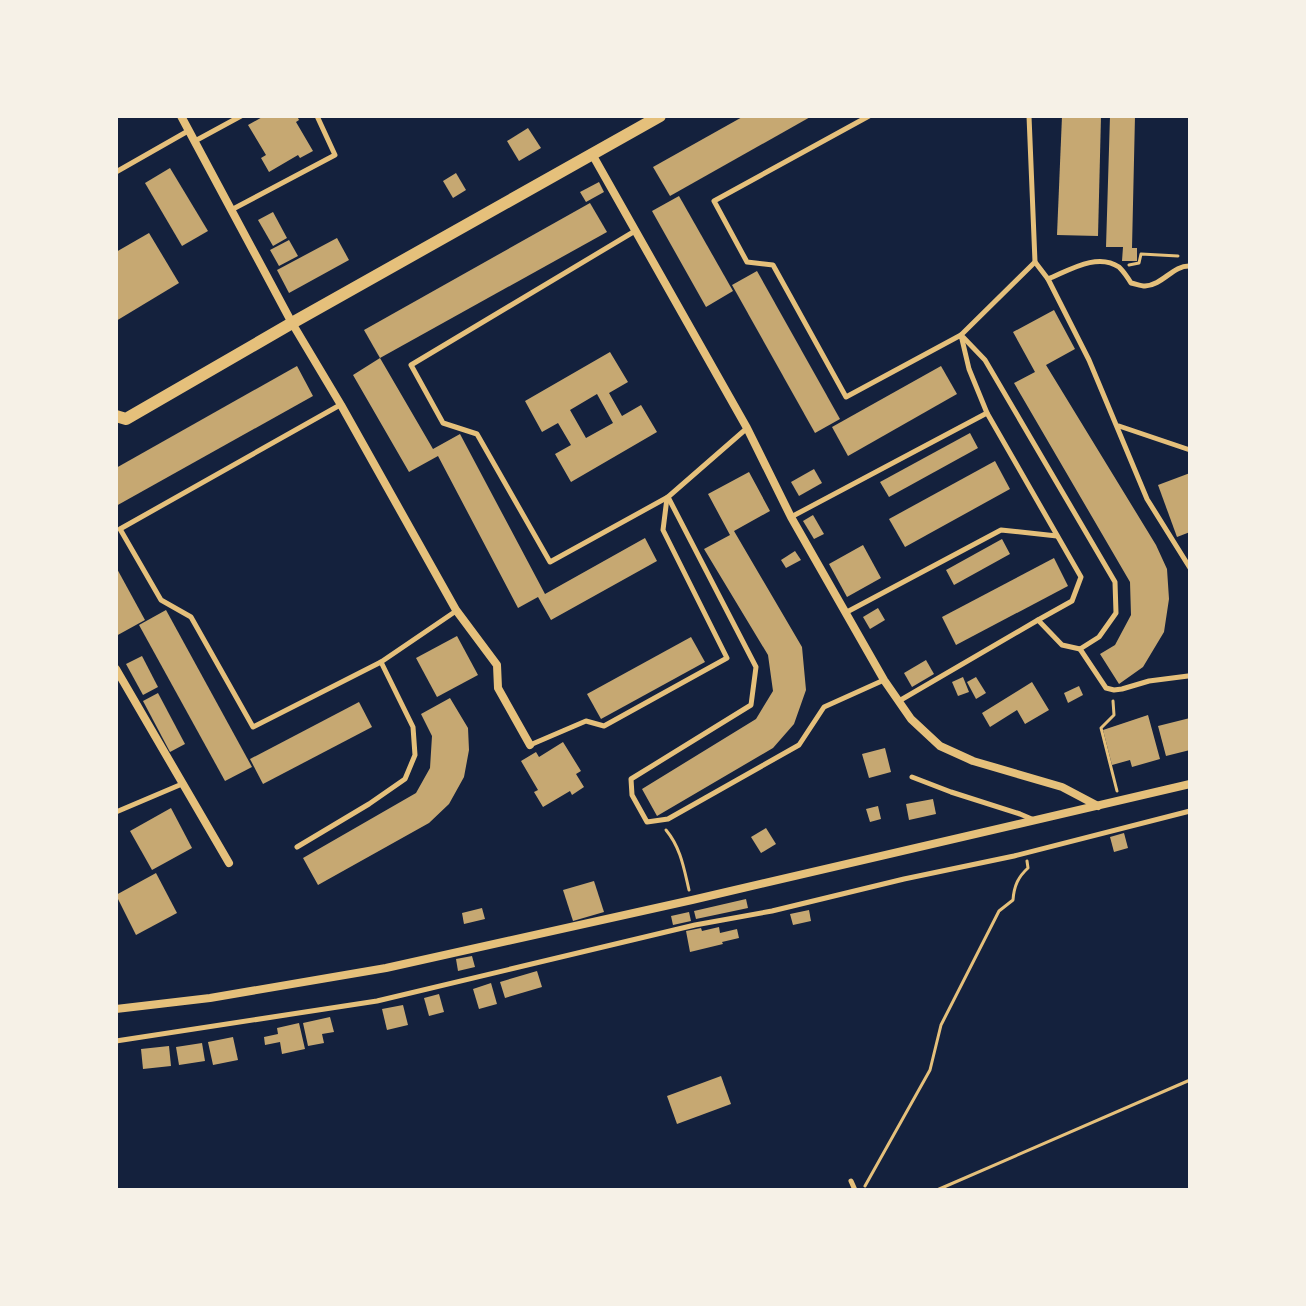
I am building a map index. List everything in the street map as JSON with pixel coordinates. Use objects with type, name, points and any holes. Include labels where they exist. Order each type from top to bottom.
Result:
[{"type":"street","points":[[181,116],[292,323],[456,610],[497,665],[498,688],[530,745]]},
{"type":"street","points":[[119,420],[651,118]]},
{"type":"street","points":[[592,154],[747,428],[791,517],[845,613],[911,719],[940,746],[973,761],[1062,787],[1098,806]]},
{"type":"street","points":[[116,669],[229,863]]},
{"type":"street","points":[[116,1009],[210,998],[386,968],[1190,784]]},
{"type":"lane","points":[[195,141],[241,116]]},
{"type":"lane","points":[[233,209],[335,155],[317,116]]},
{"type":"lane","points":[[869,116],[714,201],[747,262],[773,265],[846,397],[961,335],[1035,262]]},
{"type":"lane","points":[[1029,116],[1035,262],[1048,279],[1089,360],[1147,499],[1190,568]]},
{"type":"lane","points":[[116,172],[189,131]]},
{"type":"lane","points":[[636,231],[411,365],[443,423],[477,434],[550,562],[668,497],[747,428]]},
{"type":"lane","points":[[1048,279],[1085,264],[1104,261],[1119,268],[1131,283],[1146,286],[1161,281],[1181,266],[1190,266]]},
{"type":"lane","points":[[899,701],[1072,601],[1081,577],[987,413],[969,369],[961,335]]},
{"type":"lane","points":[[961,335],[985,360],[1115,582],[1116,613],[1099,637],[1080,649]]},
{"type":"lane","points":[[341,405],[120,529],[161,600],[191,617],[253,727],[381,662],[456,610]]},
{"type":"lane","points":[[791,517],[987,413]]},
{"type":"lane","points":[[1118,426],[1190,450]]},
{"type":"lane","points":[[668,497],[756,667],[751,705],[631,779],[632,795],[647,822],[668,819],[799,745],[824,707],[884,680]]},
{"type":"lane","points":[[530,745],[586,721],[604,726],[727,658],[663,530],[668,497]]},
{"type":"lane","points":[[845,613],[1001,530],[1058,536]]},
{"type":"lane","points":[[1038,620],[1062,645],[1080,649],[1106,688],[1122,689],[1149,681],[1188,676]]},
{"type":"lane","points":[[297,847],[405,779],[415,755],[413,727],[381,662]]},
{"type":"lane","points":[[912,777],[1035,820]]},
{"type":"lane","points":[[116,812],[182,784]]},
{"type":"lane","points":[[116,1041],[377,1001],[695,925],[772,911],[1025,853],[1190,811]]},
{"type":"lane","points":[[851,1181],[855,1190]]},
{"type":"path","points":[[1119,268],[1139,263],[1141,254],[1178,256]]},
{"type":"path","points":[[1106,688],[1113,699],[1114,715],[1101,728],[1119,801]]},
{"type":"path","points":[[671,836],[681,857],[692,900]]},
{"type":"path","points":[[863,1190],[930,1070],[941,1025],[999,911],[1013,900],[1019,877],[1028,868],[1025,853]]},
{"type":"path","points":[[937,1190],[1190,1080]]},
{"type":"building","points":[[264,116],[297,116],[299,120],[296,122],[313,151],[300,158],[298,155],[269,172],[261,158],[266,155],[248,125]]},
{"type":"building","points":[[744,116],[812,116],[670,196],[653,167]]},
{"type":"building","points":[[1062,116],[1101,116],[1098,236],[1057,235]]},
{"type":"building","points":[[1110,116],[1135,116],[1132,248],[1137,248],[1137,261],[1122,261],[1123,247],[1106,247]]},
{"type":"building","points":[[528,128],[541,148],[519,161],[507,141]]},
{"type":"building","points":[[170,168],[208,231],[182,246],[145,183]]},
{"type":"building","points":[[456,173],[466,190],[453,198],[443,181]]},
{"type":"building","points":[[599,182],[604,192],[586,202],[580,192]]},
{"type":"building","points":[[679,196],[733,291],[706,307],[652,211]]},
{"type":"building","points":[[590,203],[607,232],[380,358],[364,330]]},
{"type":"building","points":[[273,212],[287,238],[273,246],[258,220]]},
{"type":"building","points":[[149,233],[179,283],[116,321],[116,252]]},
{"type":"building","points":[[337,238],[349,260],[289,293],[277,270]]},
{"type":"building","points":[[289,240],[298,256],[279,266],[270,250]]},
{"type":"building","points":[[757,271],[840,419],[815,433],[732,285]]},
{"type":"building","points":[[1054,310],[1075,349],[1046,365],[1156,545],[1167,569],[1169,599],[1164,632],[1143,667],[1119,684],[1100,654],[1115,645],[1131,615],[1130,582],[1014,383],[1035,372],[1013,332]]},
{"type":"building","points":[[610,352],[628,382],[609,393],[622,416],[641,405],[657,432],[571,482],[555,454],[571,445],[558,423],[542,432],[525,401]],"holes":[[[597,394],[613,423],[586,438],[570,410]]]},
{"type":"building","points":[[380,358],[433,449],[460,434],[545,594],[645,538],[657,561],[551,620],[538,597],[518,608],[438,456],[409,472],[353,375]]},
{"type":"building","points":[[297,366],[313,396],[116,506],[116,468]]},
{"type":"building","points":[[941,366],[957,394],[848,456],[832,427]]},
{"type":"building","points":[[970,433],[978,448],[889,497],[880,482]]},
{"type":"building","points":[[995,461],[1010,489],[905,547],[889,519]]},
{"type":"building","points":[[814,469],[822,483],[799,496],[791,482]]},
{"type":"building","points":[[749,472],[770,511],[734,531],[802,647],[806,690],[794,724],[773,748],[657,816],[642,789],[756,719],[773,691],[768,655],[704,549],[730,535],[708,494]]},
{"type":"building","points":[[1190,473],[1190,532],[1177,537],[1158,485]]},
{"type":"building","points":[[813,515],[824,534],[814,539],[803,521]]},
{"type":"building","points":[[1002,539],[1010,554],[954,585],[946,570]]},
{"type":"building","points":[[863,545],[881,578],[847,597],[829,564]]},
{"type":"building","points":[[795,551],[801,560],[786,568],[781,560]]},
{"type":"building","points":[[1054,558],[1068,586],[956,645],[942,617]]},
{"type":"building","points":[[116,567],[145,620],[116,636]]},
{"type":"building","points":[[878,608],[885,620],[870,629],[863,617]]},
{"type":"building","points":[[166,610],[252,767],[225,781],[139,625]]},
{"type":"building","points":[[457,636],[478,675],[437,697],[416,658]]},
{"type":"building","points":[[691,637],[705,662],[601,719],[587,694]]},
{"type":"building","points":[[142,656],[158,687],[143,695],[126,664]]},
{"type":"building","points":[[926,660],[934,674],[912,687],[904,673]]},
{"type":"building","points":[[963,677],[969,692],[958,696],[952,682]]},
{"type":"building","points":[[976,677],[986,693],[976,699],[967,682]]},
{"type":"building","points":[[1032,682],[1049,710],[1025,724],[1017,710],[990,727],[982,713]]},
{"type":"building","points":[[1079,686],[1083,695],[1068,703],[1064,693]]},
{"type":"building","points":[[158,693],[185,744],[170,752],[143,701]]},
{"type":"building","points":[[450,698],[468,728],[469,750],[464,777],[449,804],[429,823],[318,885],[303,858],[416,793],[430,768],[432,736],[421,714]]},
{"type":"building","points":[[359,702],[372,727],[263,784],[250,759]]},
{"type":"building","points":[[1148,715],[1160,759],[1132,767],[1130,760],[1112,765],[1103,730]]},
{"type":"building","points":[[1190,718],[1190,750],[1166,756],[1158,726]]},
{"type":"building","points":[[563,742],[581,771],[576,774],[584,787],[572,795],[570,791],[543,807],[534,792],[538,790],[521,761],[536,752],[539,757]]},
{"type":"building","points":[[885,748],[891,772],[869,778],[862,754]]},
{"type":"building","points":[[933,799],[936,814],[909,820],[906,804]]},
{"type":"building","points":[[878,806],[881,819],[870,822],[866,809]]},
{"type":"building","points":[[171,808],[192,848],[152,870],[130,831]]},
{"type":"building","points":[[766,828],[776,844],[761,853],[751,837]]},
{"type":"building","points":[[1124,833],[1128,848],[1114,852],[1110,837]]},
{"type":"building","points":[[156,873],[177,913],[136,935],[116,895]]},
{"type":"building","points":[[594,881],[604,912],[573,921],[563,890]]},
{"type":"building","points":[[746,899],[748,908],[696,919],[694,911]]},
{"type":"building","points":[[482,908],[485,919],[464,924],[462,913]]},
{"type":"building","points":[[809,910],[811,921],[793,925],[790,914]]},
{"type":"building","points":[[689,912],[691,921],[673,925],[671,916]]},
{"type":"building","points":[[719,927],[720,933],[737,929],[739,938],[690,952],[686,931]]},
{"type":"building","points":[[472,956],[475,967],[458,971],[456,959]]},
{"type":"building","points":[[537,971],[542,987],[505,998],[500,982]]},
{"type":"building","points":[[491,983],[497,1004],[479,1009],[473,989]]},
{"type":"building","points":[[439,994],[444,1012],[429,1016],[424,998]]},
{"type":"building","points":[[403,1005],[408,1025],[387,1030],[382,1009]]},
{"type":"building","points":[[330,1017],[334,1032],[322,1034],[324,1043],[308,1046],[303,1023]]},
{"type":"building","points":[[299,1023],[305,1049],[282,1054],[280,1042],[265,1045],[264,1037],[278,1034],[277,1028]]},
{"type":"building","points":[[233,1037],[238,1060],[213,1065],[208,1042]]},
{"type":"building","points":[[202,1043],[205,1061],[179,1065],[176,1047]]},
{"type":"building","points":[[169,1046],[171,1066],[143,1069],[141,1049]]},
{"type":"building","points":[[721,1076],[731,1104],[677,1124],[667,1096]]}]
